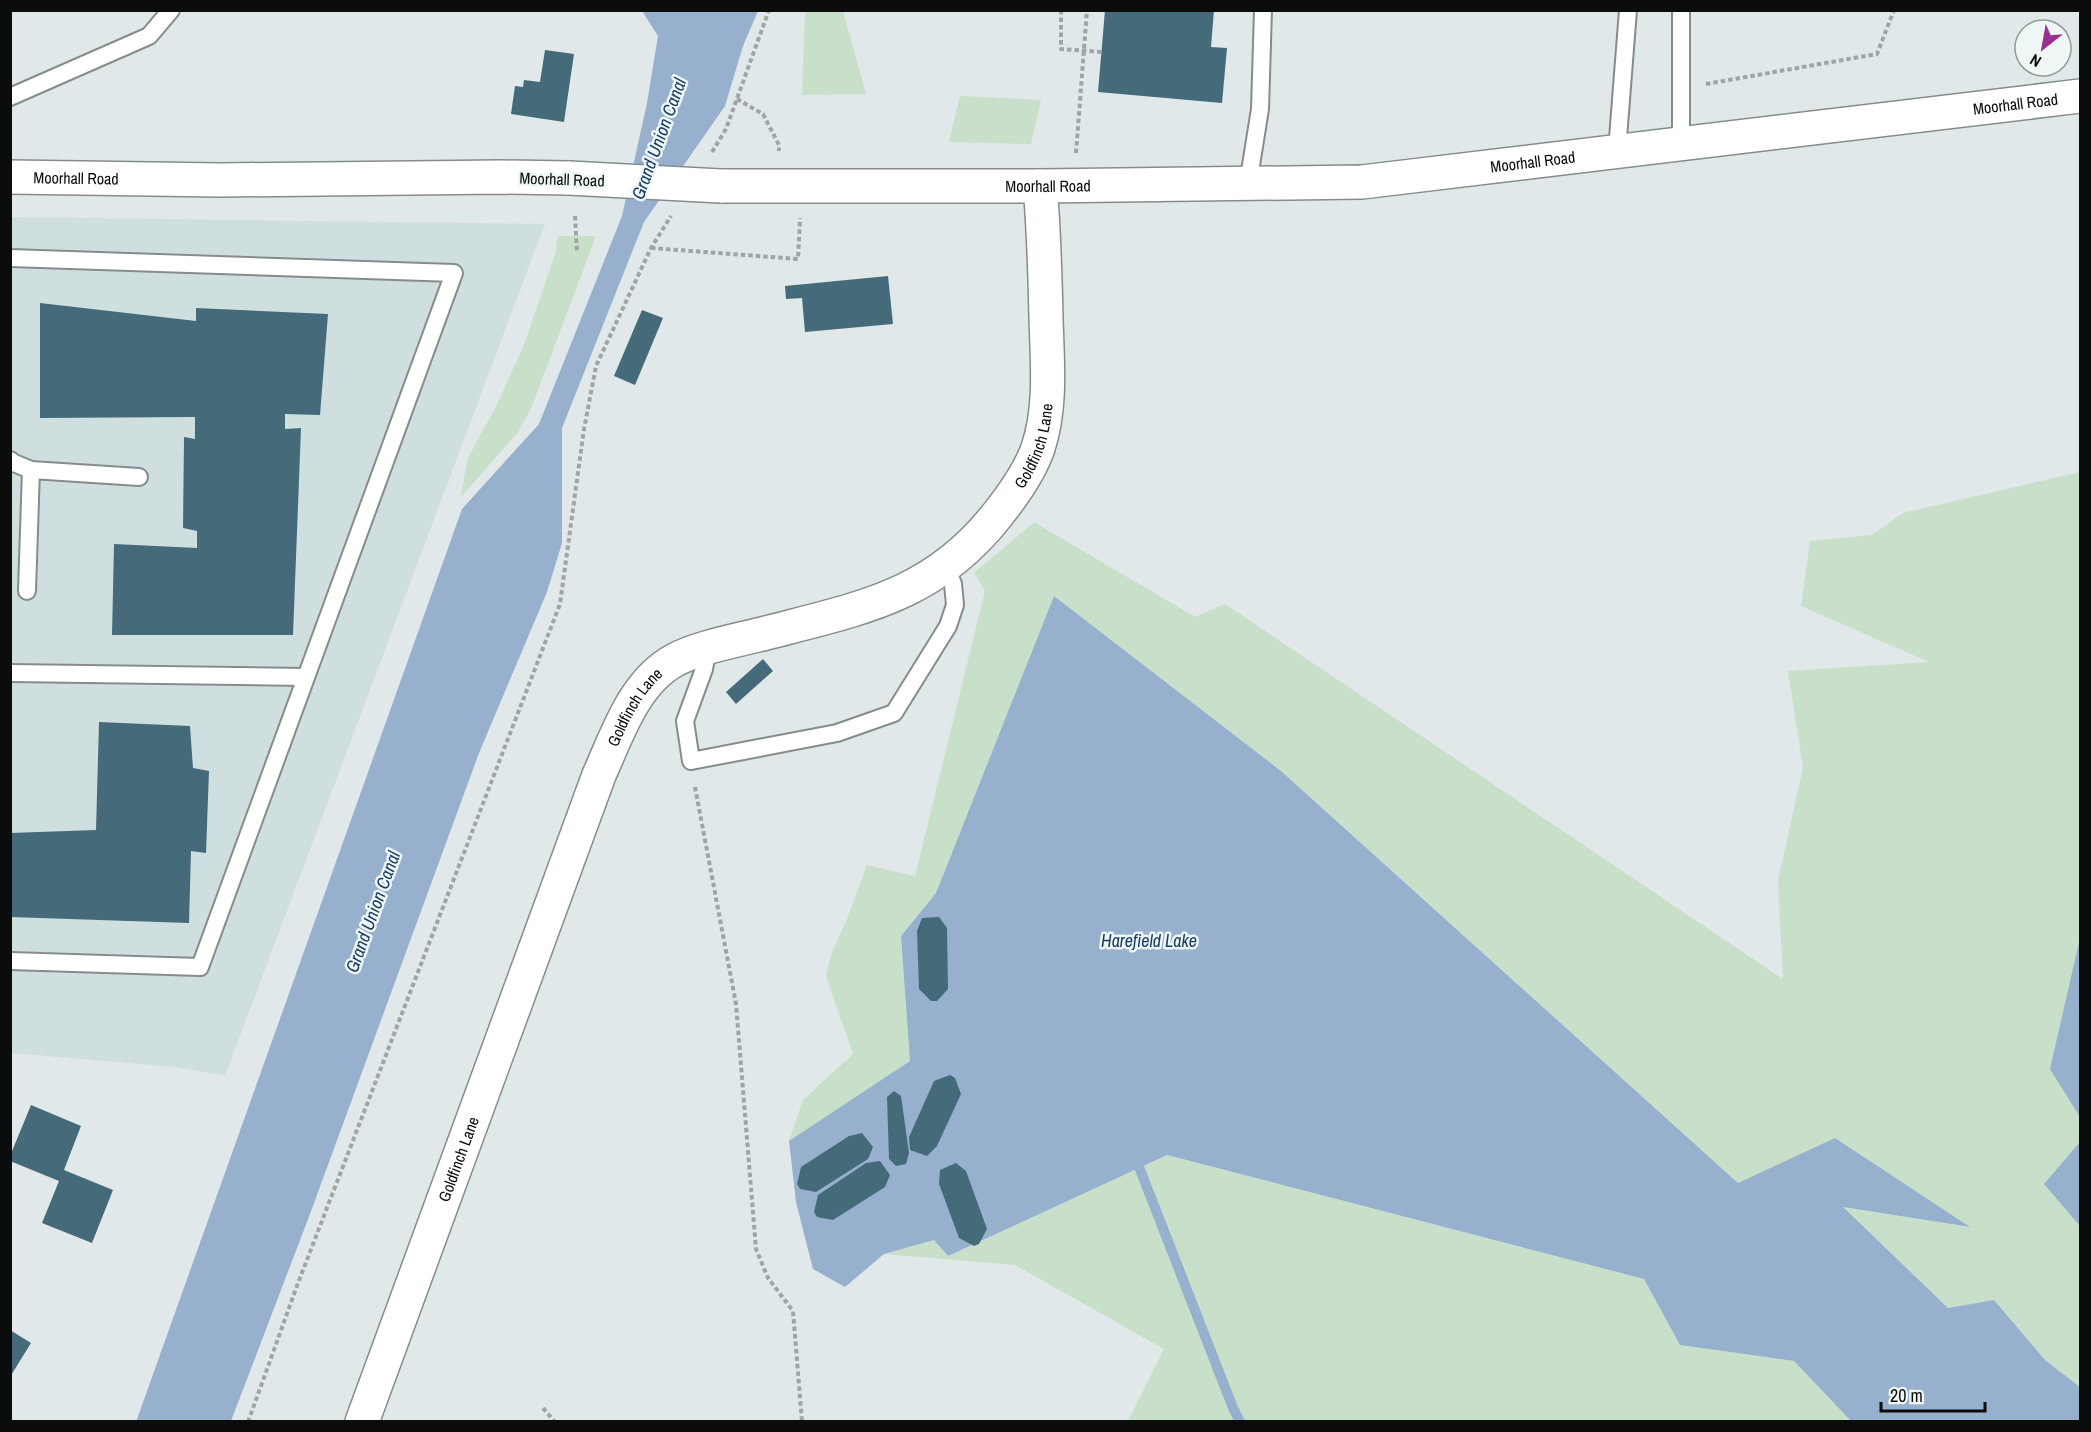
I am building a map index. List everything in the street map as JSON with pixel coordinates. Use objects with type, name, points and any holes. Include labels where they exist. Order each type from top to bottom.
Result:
[{"type":"street","name":"Moorhall Road","points":[[10,177],[221,180],[500,177],[569,178],[721,186],[1040,186],[1362,182],[2080,96]]},
{"type":"street","name":"Goldfinch Lane","points":[[362,1422],[599,775],[633,704],[652,678],[675,660],[708,648],[860,609],[902,593],[946,567],[979,538],[1007,502],[1038,448],[1047,403],[1040,186]]},
{"type":"lane","points":[[10,97],[148,36],[171,10]]},
{"type":"lane","points":[[1248,184],[1260,109],[1263,10]]},
{"type":"lane","points":[[1617,151],[1628,10]]},
{"type":"lane","points":[[1681,10],[1681,143]]},
{"type":"lane","points":[[10,258],[454,273],[200,967],[10,962]]},
{"type":"lane","points":[[10,460],[31,470],[139,477]]},
{"type":"lane","points":[[27,591],[31,470]]},
{"type":"lane","points":[[708,648],[704,669],[685,721],[691,761],[837,733],[894,713],[948,626],[955,605],[953,584],[946,567]]},
{"type":"lane","points":[[10,673],[306,677]]},
{"type":"path","points":[[769,10],[737,99],[763,114],[779,145],[778,159]]},
{"type":"path","points":[[1061,10],[1061,49],[1102,52]]},
{"type":"path","points":[[1075,160],[1087,10]]},
{"type":"path","points":[[1681,88],[1877,54],[1894,10]]},
{"type":"path","points":[[248,1422],[303,1272],[560,604],[584,429],[596,366],[651,248],[798,259],[800,214]]},
{"type":"path","points":[[575,216],[577,253]]},
{"type":"path","points":[[691,761],[735,1004],[756,1249],[768,1278],[793,1311],[802,1422]]},
{"type":"path","points":[[543,1408],[555,1422]]},
{"type":"shaded area","points":[[10,217],[545,224],[225,1076],[176,1067],[11,1053]]},
{"type":"green space","points":[[805,11],[843,11],[866,94],[802,95]]},
{"type":"green space","points":[[960,96],[1041,100],[1031,144],[949,142]]},
{"type":"green space","points":[[558,236],[596,236],[532,406],[519,431],[461,497],[468,457],[496,407],[525,342],[555,255]]},
{"type":"green space","points":[[2080,472],[2080,1387],[2045,1360],[1994,1300],[1948,1308],[1842,1207],[1968,1227],[1835,1139],[1738,1183],[1281,771],[1054,596],[936,893],[901,936],[910,1061],[789,1141],[803,1100],[853,1054],[826,976],[831,954],[846,922],[867,865],[915,876],[985,591],[974,573],[1034,522],[1195,617],[1225,604],[1783,979],[1778,881],[1803,768],[1788,671],[1929,662],[1801,606],[1810,541],[1872,535],[1903,513]]},
{"type":"green space","points":[[1166,1155],[1644,1279],[1680,1345],[1794,1361],[1851,1421],[1128,1421],[1164,1349],[1015,1265],[884,1254],[934,1240],[948,1256]]},
{"type":"water","name":"Grand Union Canal","points":[[642,11],[758,11],[743,46],[725,106],[644,222],[562,428],[562,543],[547,592],[479,753],[310,1214],[231,1421],[136,1422],[462,509],[539,424],[622,216],[647,103],[658,36]]},
{"type":"water","name":"Harefield Lake","points":[[1054,596],[1281,771],[1738,1183],[1835,1138],[1970,1227],[1843,1207],[1948,1308],[1994,1300],[2045,1360],[2080,1387],[2080,1421],[1851,1421],[1794,1361],[1680,1345],[1644,1279],[1167,1155],[948,1256],[934,1240],[884,1254],[845,1287],[813,1269],[796,1202],[789,1141],[910,1061],[901,936],[936,893]]},
{"type":"water","points":[[2080,938],[2080,1117],[2050,1069]]},
{"type":"water","points":[[2080,1142],[2080,1226],[2044,1184]]},
{"type":"building","points":[[1105,10],[1214,10],[1211,47],[1227,48],[1222,103],[1098,92]]},
{"type":"building","points":[[545,50],[574,54],[564,122],[511,114],[515,86],[523,87],[524,80],[540,82]]},
{"type":"building","points":[[888,276],[893,324],[805,332],[802,298],[786,299],[785,286]]},
{"type":"building","points":[[40,303],[196,321],[196,308],[328,314],[320,415],[285,414],[285,429],[301,428],[293,635],[112,635],[114,544],[197,548],[197,531],[183,528],[184,437],[195,439],[195,417],[40,418]]},
{"type":"building","points":[[642,310],[663,318],[635,385],[614,376]]},
{"type":"building","points":[[763,659],[773,671],[736,704],[726,692]]},
{"type":"building","points":[[99,722],[190,726],[193,768],[209,771],[206,853],[191,851],[189,923],[10,917],[10,833],[96,830]]},
{"type":"building","points":[[939,917],[947,928],[948,989],[937,1001],[931,1001],[919,989],[917,931],[922,918]]},
{"type":"building","points":[[950,1075],[955,1078],[961,1094],[937,1146],[927,1156],[910,1150],[909,1137],[934,1081]]},
{"type":"building","points":[[894,1091],[901,1096],[909,1153],[906,1164],[896,1166],[889,1159],[887,1097]]},
{"type":"building","points":[[31,1105],[81,1126],[64,1170],[113,1190],[92,1243],[42,1223],[59,1181],[10,1161]]},
{"type":"building","points":[[862,1133],[873,1147],[868,1159],[816,1192],[800,1189],[797,1184],[801,1167],[849,1136]]},
{"type":"building","points":[[880,1161],[890,1175],[885,1187],[833,1220],[817,1217],[814,1212],[818,1195],[866,1163]]},
{"type":"building","points":[[956,1163],[966,1171],[987,1229],[979,1244],[974,1246],[959,1238],[939,1184],[940,1170]]},
{"type":"building","points":[[10,1330],[31,1343],[10,1377]]},
{"type":"waterway","points":[[1134,1154],[1240,1422]]}]
